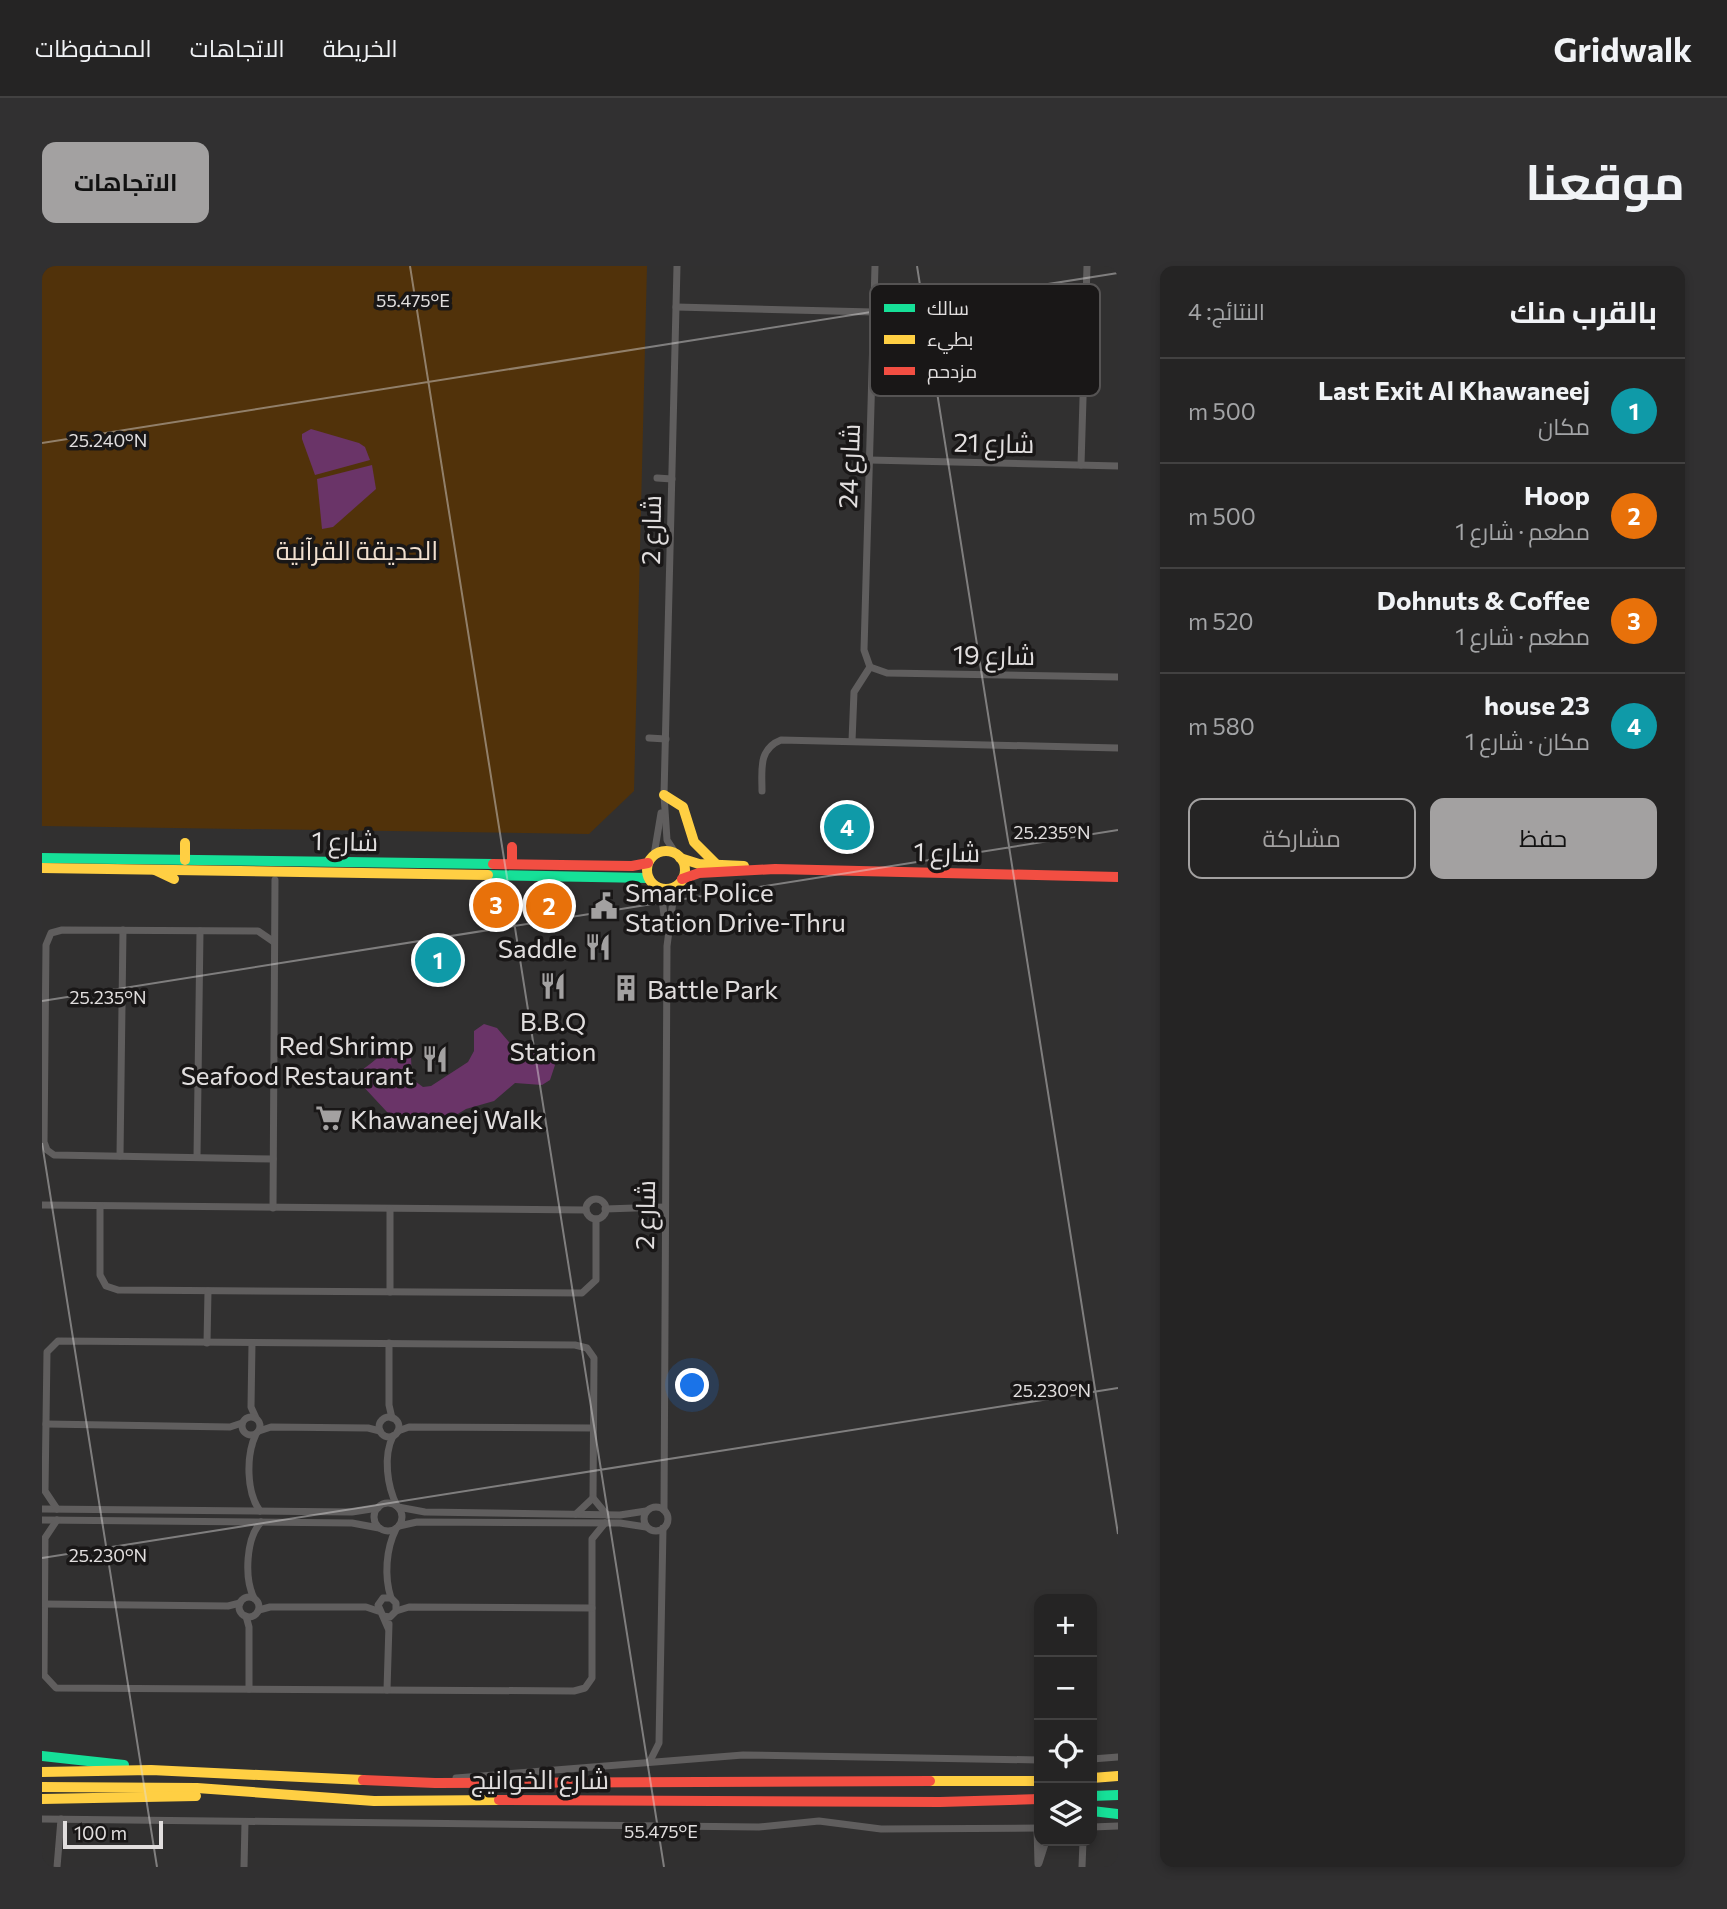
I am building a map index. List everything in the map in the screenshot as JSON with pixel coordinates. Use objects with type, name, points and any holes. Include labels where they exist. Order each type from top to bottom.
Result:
[{"type":"main road","points":[[664,795],[683,807],[696,847],[716,864]]},
{"type":"main road","points":[[185,843],[185,860]]},
{"type":"main road","points":[[512,847],[513,864]]},
{"type":"main road","points":[[665,851],[678,856],[684,866],[679,883],[658,888],[648,877],[651,859],[665,851]]},
{"type":"main road","name":"شارع 1","points":[[678,856],[692,863],[775,869],[1118,877]]},
{"type":"main road","name":"شارع 1","points":[[42,858],[632,866],[651,859]]},
{"type":"main road","name":"شارع 1","points":[[42,868],[648,877]]},
{"type":"main road","points":[[154,869],[174,878]]},
{"type":"main road","name":"شارع 1","points":[[679,883],[699,873],[775,869]]},
{"type":"main road","points":[[42,1756],[151,1770]]},
{"type":"main road","name":"شارع الخوانيج","points":[[42,1772],[151,1770],[435,1783],[658,1780],[1034,1781]]},
{"type":"main road","points":[[1097,1778],[1118,1776]]},
{"type":"main road","name":"شارع الخوانيج","points":[[42,1787],[249,1790],[374,1801],[708,1799],[973,1802],[1034,1799]]},
{"type":"main road","points":[[42,1799],[214,1796],[249,1790]]},
{"type":"main road","points":[[1097,1796],[1118,1795]]},
{"type":"main road","points":[[973,1802],[1034,1807]]},
{"type":"main road","points":[[1097,1812],[1118,1814]]},
{"type":"street","name":"شارع 2","points":[[677,266],[664,795],[667,840],[678,856]]},
{"type":"street","name":"شارع 24","points":[[874,284],[875,266]]},
{"type":"street","points":[[1086,284],[1087,266]]},
{"type":"street","points":[[676,307],[870,312]]},
{"type":"street","name":"شارع 24","points":[[870,667],[864,655],[871,396]]},
{"type":"street","points":[[1081,465],[1083,396]]},
{"type":"street","name":"شارع 21","points":[[870,460],[1118,466]]},
{"type":"street","points":[[657,478],[672,478]]},
{"type":"street","points":[[852,741],[854,692],[870,667]]},
{"type":"street","name":"شارع 19","points":[[870,667],[887,673],[1118,677]]},
{"type":"street","points":[[649,738],[666,739]]},
{"type":"street","points":[[762,791],[762,757],[772,743],[789,739],[1118,748]]},
{"type":"street","name":"شارع 2","points":[[651,859],[664,795]]},
{"type":"street","points":[[273,1208],[275,880]]},
{"type":"street","name":"شارع 2","points":[[668,940],[679,883]]},
{"type":"street","name":"شارع 2","points":[[658,888],[668,940],[662,1489],[664,1510]]},
{"type":"street","points":[[273,1159],[54,1155],[47,1150],[44,1142],[44,1047],[48,937],[58,930],[258,931],[274,922]]},
{"type":"street","points":[[120,1156],[123,930]]},
{"type":"street","points":[[197,1157],[200,931]]},
{"type":"street","points":[[258,931],[274,942]]},
{"type":"street","points":[[595,1200],[601,1202],[605,1209],[603,1216],[596,1219],[589,1217],[586,1210],[588,1204],[595,1200]]},
{"type":"street","points":[[42,1205],[586,1210]]},
{"type":"street","points":[[100,1206],[100,1275],[106,1286],[118,1290],[582,1293],[596,1280],[596,1219]]},
{"type":"street","points":[[390,1209],[390,1292]]},
{"type":"street","points":[[605,1209],[665,1210]]},
{"type":"street","points":[[207,1343],[208,1290]]},
{"type":"street","points":[[57,1509],[44,1494],[47,1352],[53,1343],[581,1345],[594,1358],[593,1498],[606,1519]]},
{"type":"street","points":[[251,1343],[251,1407],[244,1426],[251,1447],[250,1495],[260,1511]]},
{"type":"street","points":[[388,1551],[402,1517],[388,1485],[389,1343]]},
{"type":"street","points":[[251,1407],[257,1420],[257,1432],[251,1447]]},
{"type":"street","points":[[46,1424],[230,1427],[244,1426],[257,1420]]},
{"type":"street","points":[[257,1420],[271,1427]]},
{"type":"street","points":[[244,1426],[257,1432],[271,1427],[593,1429]]},
{"type":"street","points":[[387,1690],[388,1551],[374,1518],[388,1485]]},
{"type":"street","name":"شارع 2","points":[[649,1510],[662,1489]]},
{"type":"street","points":[[238,1511],[250,1495]]},
{"type":"street","points":[[578,1518],[593,1498]]},
{"type":"street","points":[[42,1509],[358,1512],[388,1503],[425,1512],[606,1519],[649,1528],[663,1528]]},
{"type":"street","points":[[649,1510],[643,1518],[660,1549]]},
{"type":"street","points":[[592,1539],[606,1519],[649,1510],[664,1510],[667,1518],[660,1549],[659,1744],[650,1761]]},
{"type":"street","points":[[42,1520],[352,1522],[380,1529],[417,1522],[578,1518]]},
{"type":"street","points":[[42,1530],[45,1538],[44,1675],[55,1688],[580,1690],[592,1678],[592,1539],[578,1518]]},
{"type":"street","points":[[45,1538],[57,1520]]},
{"type":"street","points":[[240,1522],[250,1538],[249,1689]]},
{"type":"street","points":[[250,1538],[261,1522]]},
{"type":"street","points":[[44,1604],[592,1608]]},
{"type":"street","points":[[659,1744],[670,1759]]},
{"type":"street","points":[[435,1783],[453,1778],[670,1759],[752,1755],[1034,1760]]},
{"type":"street","points":[[1097,1759],[1118,1758]]},
{"type":"street","points":[[42,1819],[760,1827],[819,1821],[881,1829],[1034,1828]]},
{"type":"street","points":[[57,1867],[61,1819]]},
{"type":"street","points":[[244,1867],[245,1822]]},
{"type":"street","points":[[1097,1827],[1118,1826]]},
{"type":"street","points":[[1038,1846],[1038,1866]]},
{"type":"street","points":[[1038,1866],[1044,1846]]},
{"type":"street","points":[[1083,1846],[1083,1867]]},
{"type":"green space","name":"الحديقة القرآنية","points":[[42,266],[647,266],[634,791],[589,834],[42,826]]},
{"type":"shaded area","points":[[311,429],[359,443],[365,447],[370,460],[315,475],[302,439],[302,434]]},
{"type":"shaded area","points":[[372,465],[376,489],[333,527],[322,529],[317,479]]},
{"type":"shaded area","points":[[484,1024],[497,1028],[515,1049],[550,1056],[555,1065],[550,1080],[542,1085],[515,1083],[494,1101],[466,1109],[436,1127],[421,1124],[400,1126],[361,1084],[362,1070],[384,1053],[398,1047],[411,1057],[412,1079],[423,1087],[431,1086],[468,1062],[474,1051],[474,1031]]},
{"type":"traffic: fast","points":[[42,858],[493,864]]},
{"type":"traffic: fast","points":[[488,875],[648,878]]},
{"type":"traffic: fast","points":[[42,1756],[124,1765]]},
{"type":"traffic: fast","points":[[1097,1796],[1118,1795]]},
{"type":"traffic: fast","points":[[1097,1812],[1118,1814]]},
{"type":"traffic: slow","points":[[664,795],[683,807],[694,842],[716,864]]},
{"type":"traffic: slow","points":[[185,843],[185,860]]},
{"type":"traffic: slow","points":[[666,851],[679,857],[685,870],[679,883],[666,889],[653,883],[647,870],[653,857],[666,851]]},
{"type":"traffic: slow","points":[[680,858],[699,864],[744,866]]},
{"type":"traffic: slow","points":[[42,868],[488,875]]},
{"type":"traffic: slow","points":[[155,870],[174,879]]},
{"type":"traffic: slow","points":[[42,1772],[151,1770],[363,1780]]},
{"type":"traffic: slow","points":[[1097,1778],[1118,1776]]},
{"type":"traffic: slow","points":[[930,1781],[1034,1781]]},
{"type":"traffic: slow","points":[[42,1787],[197,1788],[374,1801],[499,1800]]},
{"type":"traffic: slow","points":[[42,1799],[196,1796]]},
{"type":"traffic: jam","points":[[512,847],[512,864]]},
{"type":"traffic: jam","points":[[493,864],[632,866],[648,863]]},
{"type":"traffic: jam","points":[[682,879],[699,873],[775,869],[1118,877]]},
{"type":"traffic: jam","points":[[363,1780],[435,1783],[930,1781]]},
{"type":"traffic: jam","points":[[499,1800],[940,1802],[1034,1799]]},
{"type":"place","name":"house 23","points":[[847,827]]},
{"type":"place","name":"Dohnuts & Coffee","points":[[496,905]]},
{"type":"place","name":"Hoop","points":[[549,906]]},
{"type":"place","name":"Smart Police Station Drive-Thru","points":[[604,906]]},
{"type":"place","name":"Saddle","points":[[598,947]]},
{"type":"place","name":"Last Exit Al Khawaneej","points":[[438,960]]},
{"type":"place","name":"B.B.Q Station","points":[[553,986]]},
{"type":"place","name":"Battle Park","points":[[626,988]]},
{"type":"place","name":"Red Shrimp Seafood Restaurant","points":[[435,1059]]},
{"type":"place","name":"Khawaneej Walk","points":[[329,1118]]}]
